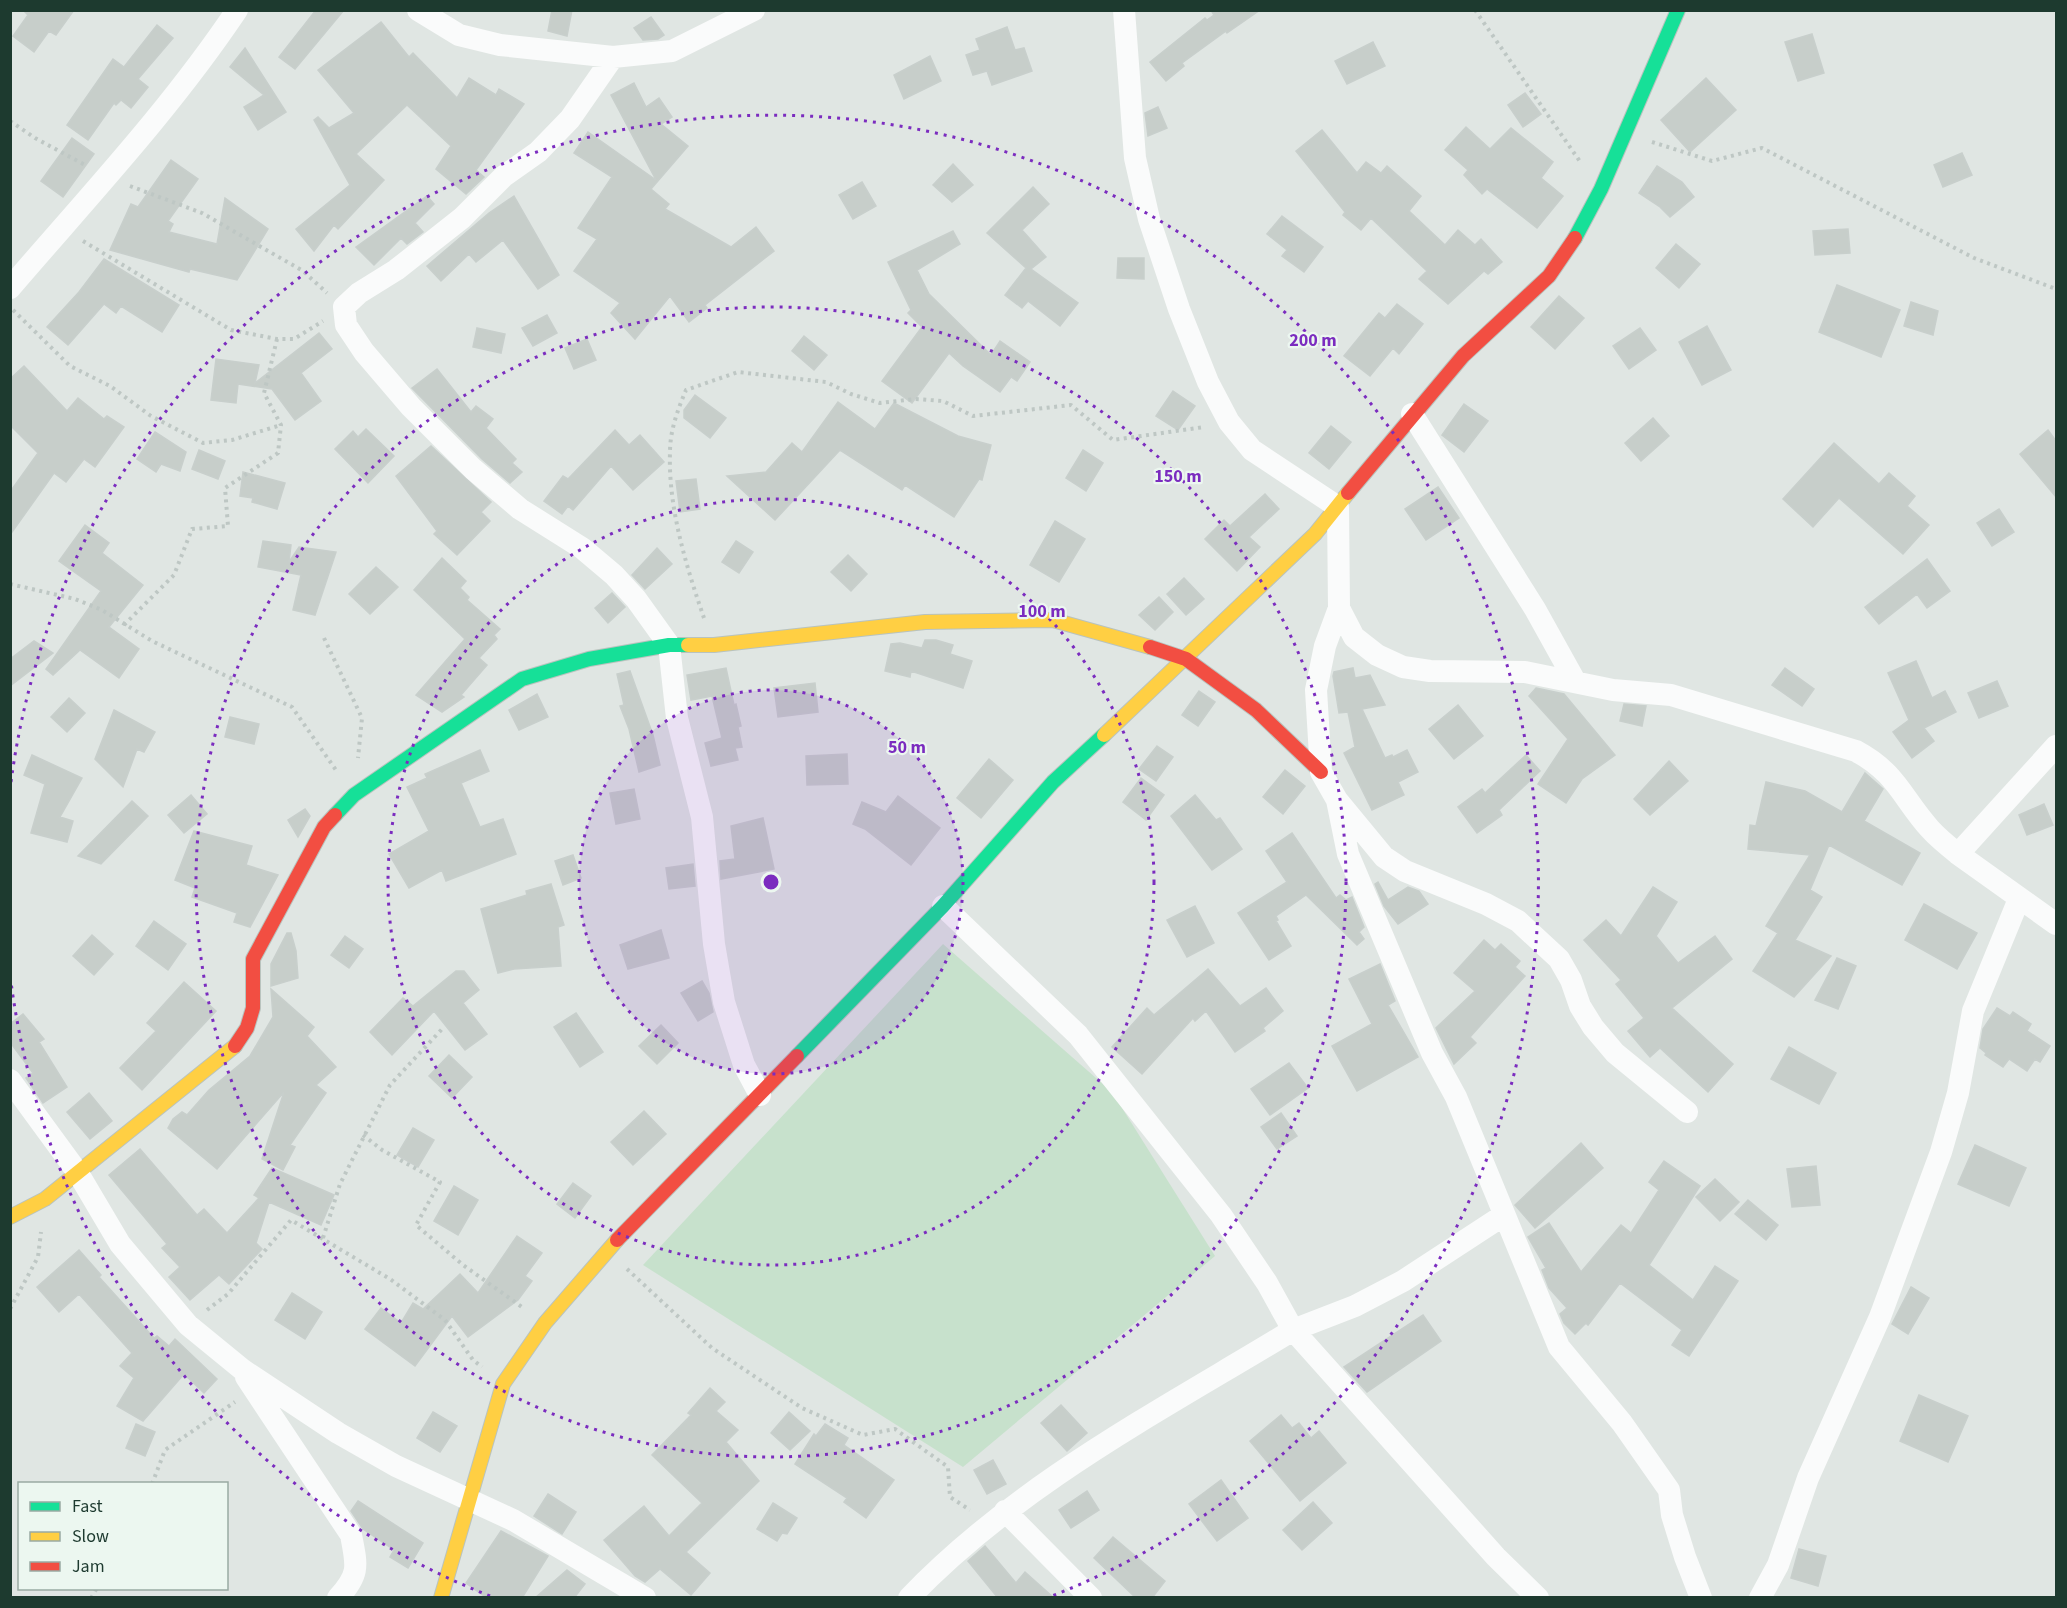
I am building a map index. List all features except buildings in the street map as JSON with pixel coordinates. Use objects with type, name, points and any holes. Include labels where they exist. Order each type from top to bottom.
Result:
[{"type":"street","points":[[10,288],[61,228],[108,178],[200,65],[237,10]]},
{"type":"street","points":[[418,10],[459,35],[500,45],[613,57],[672,51],[754,10]]},
{"type":"street","points":[[1124,10],[1135,158],[1149,219],[1179,309],[1208,382],[1229,422],[1252,450],[1338,507]]},
{"type":"street","points":[[441,1598],[503,1384],[545,1323],[607,1250],[943,906],[1053,782],[1186,659],[1315,534],[1412,414],[1464,356],[1549,276],[1581,229],[1601,189],[1677,10]]},
{"type":"street","points":[[613,57],[570,119],[538,152],[504,176],[462,218],[396,270],[359,293],[344,307],[346,325],[364,352],[411,407],[472,469],[520,509],[582,548],[614,575],[636,599],[669,645],[677,718],[702,817],[714,944],[724,1002],[744,1065],[760,1095]]},
{"type":"street","points":[[1412,414],[1534,609],[1575,681]]},
{"type":"street","points":[[1321,771],[1316,690],[1325,645],[1339,608],[1338,507]]},
{"type":"street","points":[[1339,608],[1354,637],[1377,655],[1403,666],[1430,671],[1525,672],[1613,690],[1671,695],[1707,704],[1856,752],[1875,762],[1904,792],[1929,828],[1958,854],[2056,924]]},
{"type":"street","points":[[10,1217],[45,1198],[78,1173],[235,1046],[247,1028],[253,1008],[254,959],[324,827],[354,795],[522,679],[589,659],[669,645],[714,645],[925,622],[1053,620],[1121,637],[1186,659],[1256,710],[1321,771],[1337,800],[1384,857],[1405,871],[1494,908],[1518,921],[1559,959],[1571,980],[1580,1006],[1615,1053],[1687,1112]]},
{"type":"street","points":[[1958,854],[2056,746]]},
{"type":"street","points":[[1337,800],[1348,854],[1432,1053],[1456,1097],[1559,1347],[1622,1423],[1669,1490],[1675,1526],[1701,1598]]},
{"type":"street","points":[[1760,1598],[1778,1565],[1808,1478],[1880,1317],[1941,1152],[1958,1093],[1973,1011],[2019,898]]},
{"type":"street","points":[[943,906],[1078,1035],[1221,1215],[1267,1283],[1293,1330],[1496,1557],[1538,1598]]},
{"type":"street","points":[[10,1080],[78,1173],[120,1244],[188,1325],[248,1380],[396,1466],[513,1520],[645,1598]]},
{"type":"street","points":[[909,1598],[941,1564],[998,1517],[1092,1451],[1293,1330],[1355,1306],[1403,1281],[1504,1215]]},
{"type":"street","points":[[248,1380],[351,1535],[357,1565],[354,1577],[338,1598]]},
{"type":"street","points":[[998,1517],[1091,1598]]},
{"type":"path","points":[[1475,10],[1601,189]]},
{"type":"path","points":[[10,122],[108,178],[202,213],[303,271],[344,307],[294,339],[277,339],[231,330],[155,282],[61,228]]},
{"type":"path","points":[[1626,133],[1712,161],[1762,148],[1974,258],[2056,289]]},
{"type":"path","points":[[10,307],[70,366],[110,386],[151,416],[202,443],[232,440],[281,425]]},
{"type":"path","points":[[124,625],[174,576],[192,529],[228,526],[225,488],[278,453],[281,425],[264,393],[277,339]]},
{"type":"path","points":[[714,645],[695,591],[679,531],[673,492],[670,451],[676,413],[686,390],[738,372],[826,382],[851,394],[880,403],[915,399],[943,401],[973,416],[1071,405],[1113,440],[1187,431],[1229,422]]},
{"type":"path","points":[[10,584],[75,599],[102,610],[124,625],[292,707],[354,795]]},
{"type":"path","points":[[324,638],[362,718],[354,795]]},
{"type":"path","points":[[323,1238],[340,1184],[390,1085],[444,1026]]},
{"type":"path","points":[[363,1135],[382,1150],[440,1182],[416,1225],[463,1265],[545,1323]]},
{"type":"path","points":[[10,1309],[38,1257],[45,1198]]},
{"type":"path","points":[[188,1325],[228,1294],[291,1220],[390,1279],[445,1320],[473,1360],[503,1384]]},
{"type":"path","points":[[607,1250],[712,1348],[802,1408],[863,1435],[895,1429],[948,1467],[950,1497],[998,1517]]},
{"type":"path","points":[[153,1482],[165,1450],[248,1380]]},
{"type":"green space","points":[[943,944],[1112,1092],[1215,1256],[963,1467],[643,1265]]},
{"type":"traffic: fast","points":[[1575,238],[1601,189],[1678,10]]},
{"type":"traffic: fast","points":[[335,815],[354,795],[522,679],[589,659],[669,645],[688,645]]},
{"type":"traffic: fast","points":[[797,1056],[943,906],[1053,782],[1104,735]]},
{"type":"traffic: slow","points":[[1104,735],[1315,534],[1348,493]]},
{"type":"traffic: slow","points":[[688,645],[714,645],[925,622],[1053,620],[1150,647]]},
{"type":"traffic: slow","points":[[10,1217],[45,1199],[235,1046]]},
{"type":"traffic: slow","points":[[441,1598],[503,1384],[545,1323],[617,1240]]},
{"type":"traffic: jam","points":[[1348,493],[1463,356],[1549,276],[1575,238]]},
{"type":"traffic: jam","points":[[1150,647],[1186,659],[1256,710],[1321,772]]},
{"type":"traffic: jam","points":[[235,1046],[247,1028],[253,1008],[253,959],[324,827],[335,815]]},
{"type":"traffic: jam","points":[[617,1240],[797,1056]]}]
